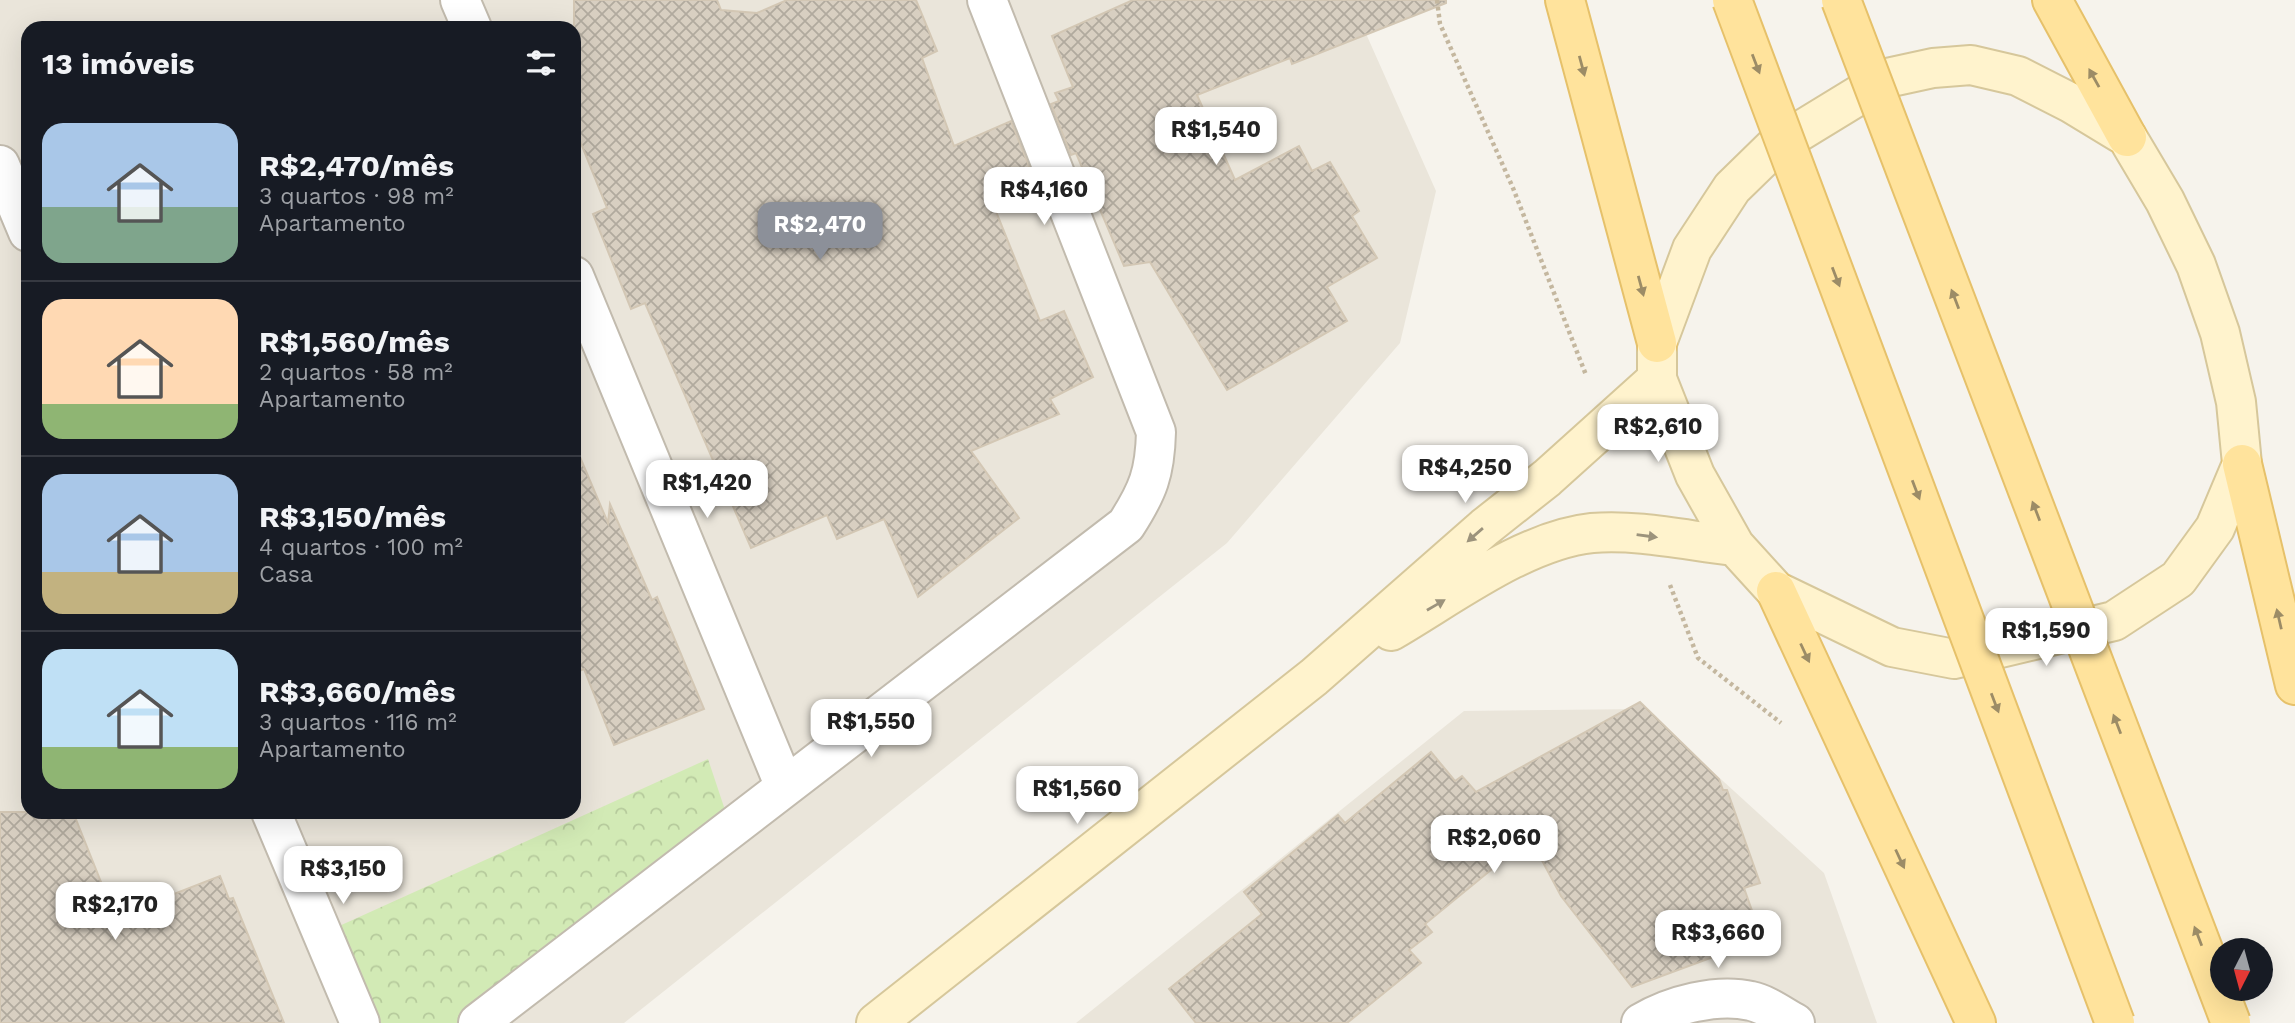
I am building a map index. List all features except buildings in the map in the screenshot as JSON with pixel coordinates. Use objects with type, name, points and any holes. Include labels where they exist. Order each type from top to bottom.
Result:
[{"type":"main road","points":[[1564,0],[1657,361],[1695,475],[1735,546],[1776,591],[1976,1023]]},
{"type":"main road","points":[[1732,0],[2115,1023]]},
{"type":"main road","points":[[1841,0],[2231,1023]]},
{"type":"main road","points":[[2052,0],[2165,201],[2196,265],[2220,333],[2236,402],[2242,464],[2295,685]]},
{"type":"main road","points":[[876,1023],[1314,677],[1606,425],[1657,361],[1692,248],[1731,188],[1774,147],[1887,78],[1933,68],[1971,65],[2018,76],[2071,103],[2127,137]]},
{"type":"main road","points":[[1776,591],[1892,647],[1954,659],[2114,621],[2178,579],[2216,528],[2242,464]]},
{"type":"main road","points":[[1314,677],[1511,561],[1562,538],[1593,533],[1735,546]]},
{"type":"street","points":[[460,0],[469,21]]},
{"type":"street","points":[[478,1023],[1126,525],[1146,493],[1156,465],[1156,432],[987,0]]},
{"type":"street","points":[[0,165],[21,215]]},
{"type":"street","points":[[581,293],[785,787]]},
{"type":"street","points":[[274,819],[360,1023]]},
{"type":"street","points":[[1642,1023],[1653,1016],[1708,999],[1752,1001],[1795,1023]]},
{"type":"path","points":[[1437,0],[1440,23],[1513,188],[1606,425]]},
{"type":"path","points":[[1650,537],[1698,658]]},
{"type":"shaded area","points":[[0,0],[1351,0],[1436,191],[1400,343],[1227,543],[624,1023],[0,1023]]},
{"type":"shaded area","points":[[1644,709],[1824,873],[1877,1023],[1076,1023],[1464,711]]},
{"type":"green space","points":[[708,759],[725,810],[457,1023],[381,1023],[337,927],[576,819],[581,819],[581,817]]}]
